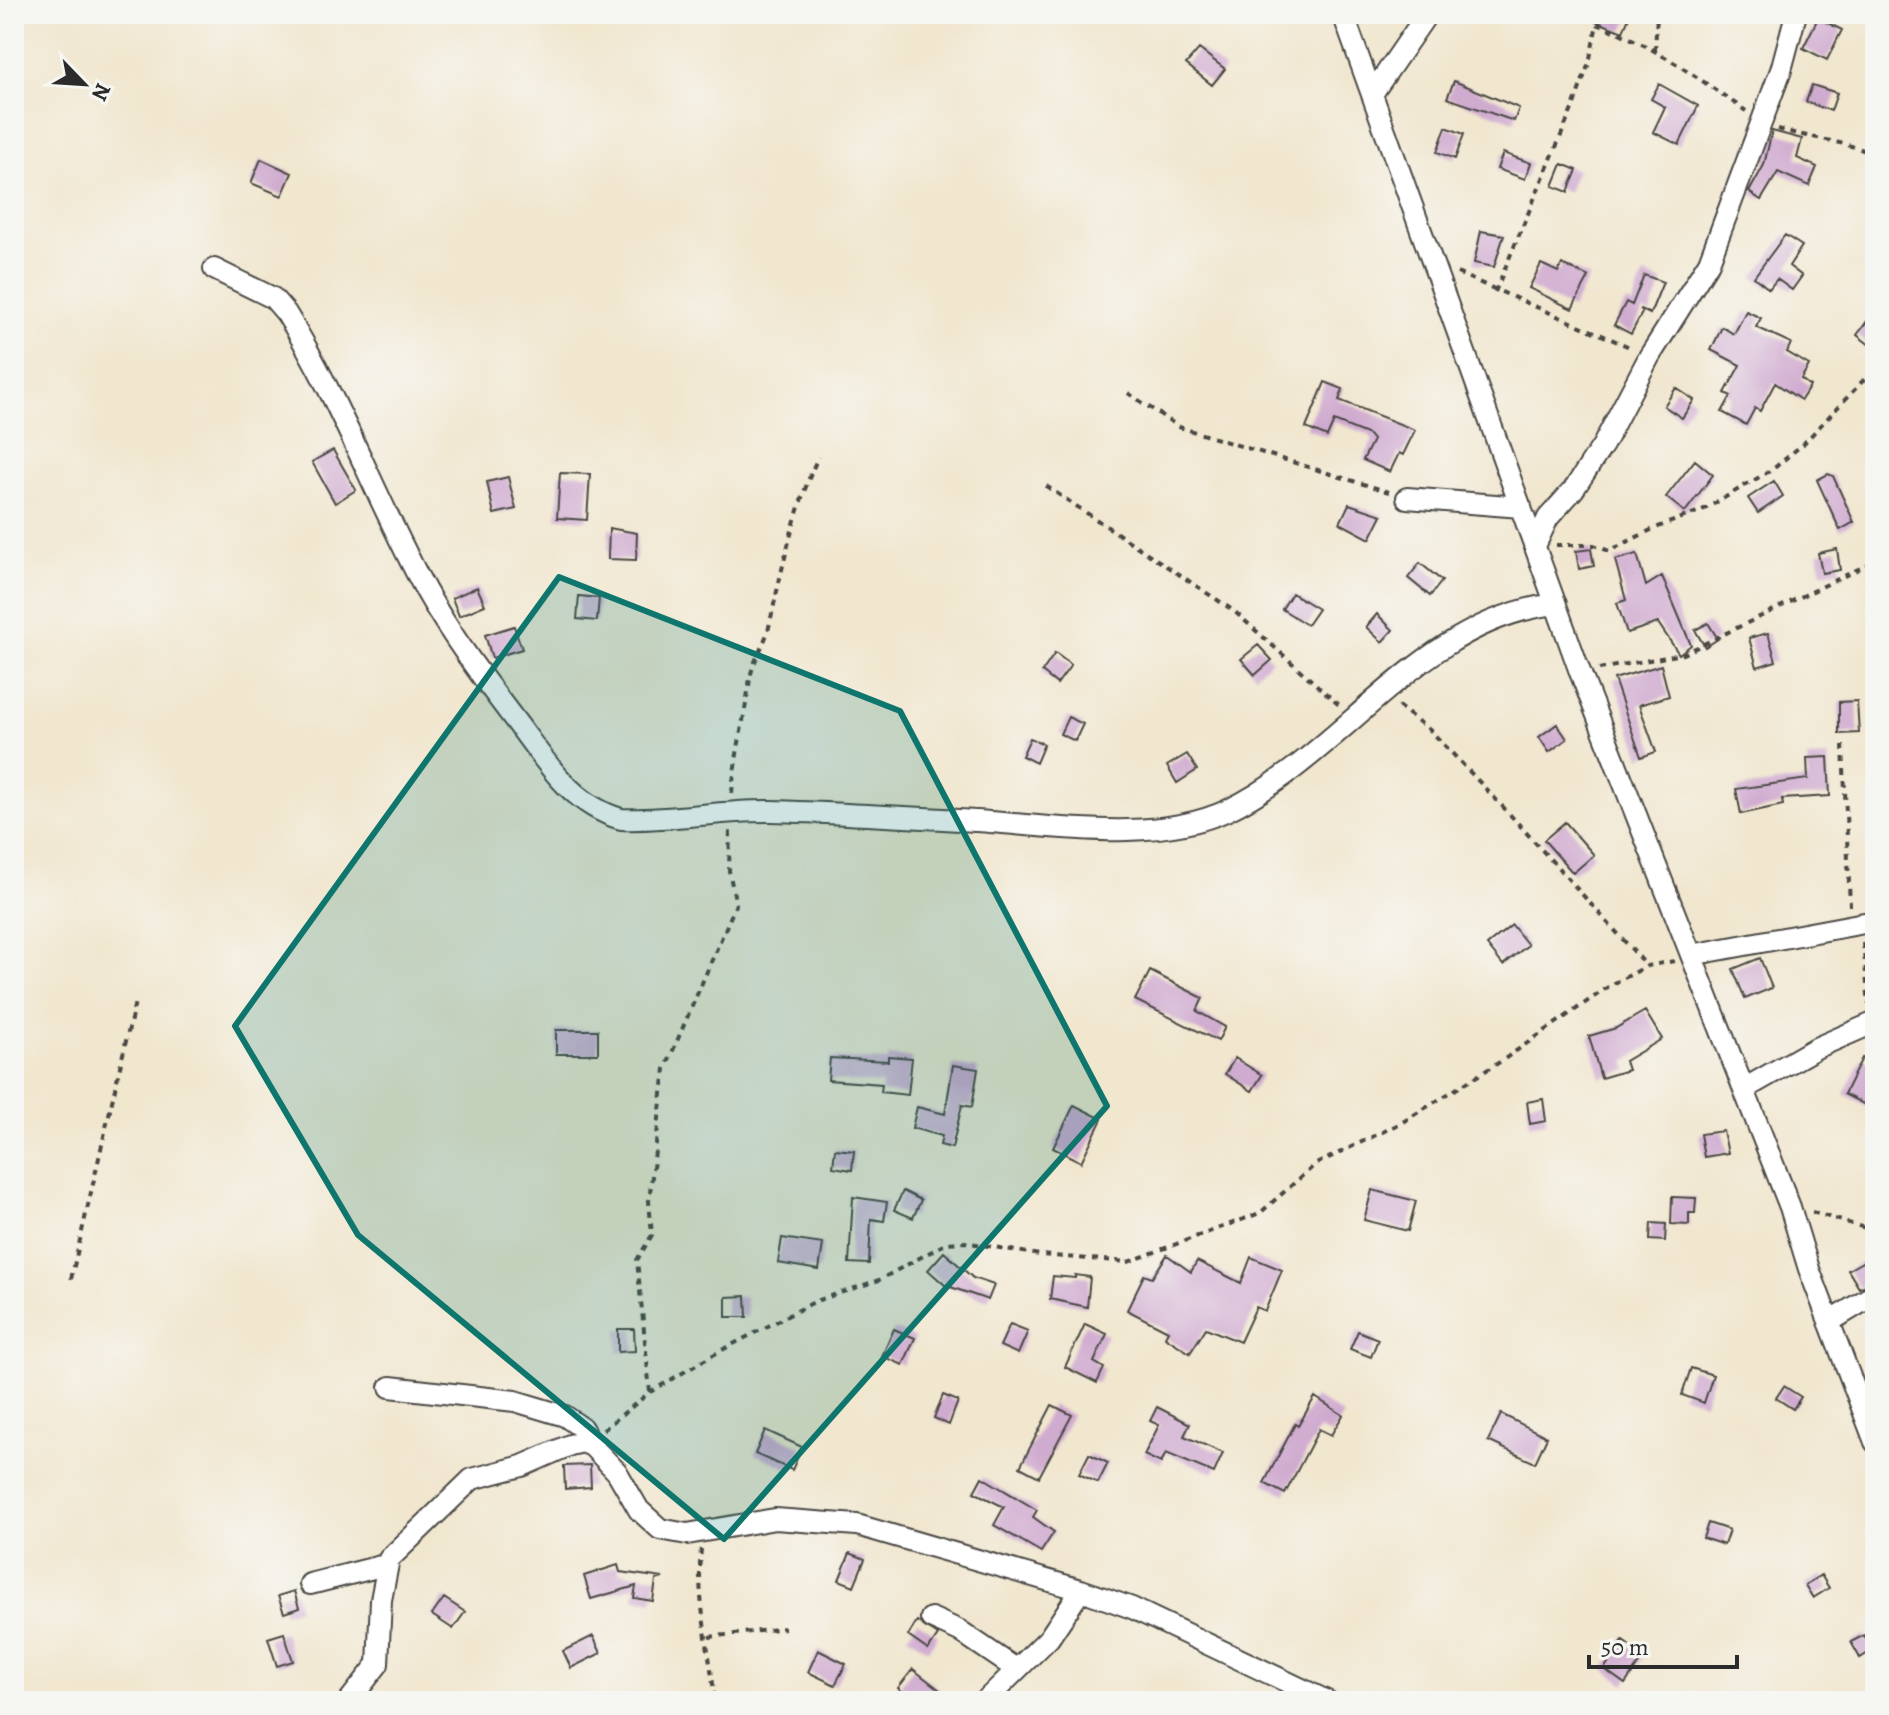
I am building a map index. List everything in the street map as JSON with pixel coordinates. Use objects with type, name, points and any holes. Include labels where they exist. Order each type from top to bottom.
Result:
[{"type":"street","points":[[1343,14],[1580,672],[1790,1207],[1829,1322],[1875,1442]]},
{"type":"street","points":[[1372,94],[1427,14]]},
{"type":"street","points":[[1535,546],[1548,518],[1574,489],[1603,445],[1649,357],[1709,262],[1762,122],[1796,14]]},
{"type":"street","points":[[214,269],[273,298],[286,313],[345,423],[425,588],[457,644],[561,781],[592,808],[621,819],[730,813],[820,813],[1112,829],[1193,822],[1228,809],[1271,783],[1366,710],[1411,669],[1489,621],[1524,608],[1556,604]]},
{"type":"street","points":[[1407,498],[1521,507]]},
{"type":"street","points":[[1691,955],[1875,921]]},
{"type":"street","points":[[1744,1089],[1816,1048],[1873,1026]]},
{"type":"street","points":[[1829,1322],[1875,1294]]},
{"type":"street","points":[[390,1387],[543,1407],[565,1416],[617,1472],[648,1522],[673,1533],[775,1519],[810,1519],[857,1525],[1081,1590],[1132,1608],[1327,1701]]},
{"type":"street","points":[[310,1584],[385,1565],[472,1479],[522,1466],[570,1445],[590,1441]]},
{"type":"street","points":[[349,1701],[378,1664],[385,1565]]},
{"type":"street","points":[[985,1701],[1049,1638],[1081,1590]]},
{"type":"street","points":[[931,1618],[960,1631],[1016,1669]]},
{"type":"path","points":[[1495,292],[1573,107],[1589,63],[1599,14]]},
{"type":"path","points":[[1655,50],[1657,14]]},
{"type":"path","points":[[1597,24],[1655,50],[1704,79],[1762,122],[1816,140],[1857,147],[1875,155]]},
{"type":"path","points":[[1432,260],[1495,292],[1613,336],[1649,357]]},
{"type":"path","points":[[1535,546],[1581,544],[1609,551],[1653,529],[1707,508],[1773,469],[1875,368]]},
{"type":"path","points":[[1870,375],[1875,381]]},
{"type":"path","points":[[1128,393],[1179,427],[1326,475],[1359,480],[1407,498]]},
{"type":"path","points":[[650,1392],[637,1260],[652,1235],[649,1201],[665,1069],[736,904],[729,871],[730,813],[750,676],[770,625],[773,598],[801,495],[818,457]]},
{"type":"path","points":[[1046,486],[1234,611],[1339,705],[1366,710],[1399,706],[1431,731],[1647,966]]},
{"type":"path","points":[[1580,672],[1683,654],[1875,561]]},
{"type":"path","points":[[1843,745],[1847,791],[1844,824],[1852,927],[1861,936],[1864,950],[1873,1026]]},
{"type":"path","points":[[590,1441],[650,1392],[816,1301],[865,1287],[947,1243],[965,1242],[1040,1255],[1128,1262],[1260,1213],[1316,1164],[1401,1123],[1503,1060],[1611,985],[1647,966],[1664,965],[1691,955]]},
{"type":"path","points":[[71,1279],[135,1002]]},
{"type":"path","points":[[1790,1207],[1875,1231]]},
{"type":"path","points":[[707,1530],[700,1551],[701,1613],[709,1637],[715,1701]]},
{"type":"path","points":[[709,1637],[785,1628]]},
{"type":"highlighted area","points":[[559,577],[900,711],[1107,1106],[724,1539],[358,1235],[235,1026]]},
{"type":"building","points":[[1578,14],[1630,14],[1623,32]]},
{"type":"building","points":[[1818,18],[1842,30],[1827,60],[1803,48]]},
{"type":"building","points":[[1199,49],[1225,69],[1212,85],[1186,64]]},
{"type":"building","points":[[1454,81],[1519,108],[1514,121],[1447,98]]},
{"type":"building","points":[[1659,84],[1698,106],[1679,145],[1653,132],[1665,107],[1651,99]]},
{"type":"building","points":[[1812,85],[1837,93],[1831,111],[1806,102]]},
{"type":"building","points":[[1446,127],[1464,134],[1455,159],[1437,152]]},
{"type":"building","points":[[1772,131],[1802,139],[1797,158],[1817,167],[1809,186],[1778,172],[1761,200],[1749,192],[1764,165]]},
{"type":"building","points":[[1503,153],[1531,163],[1525,179],[1497,169]]},
{"type":"building","points":[[261,159],[292,173],[282,196],[251,183]]},
{"type":"building","points":[[1562,164],[1577,170],[1568,192],[1553,186]]},
{"type":"building","points":[[1481,231],[1504,235],[1494,267],[1474,263]]},
{"type":"building","points":[[1785,235],[1802,246],[1789,266],[1802,276],[1792,290],[1777,279],[1769,289],[1754,277]]},
{"type":"building","points":[[1541,264],[1558,272],[1562,264],[1589,277],[1572,309],[1529,288]]},
{"type":"building","points":[[1644,275],[1663,282],[1650,314],[1640,309],[1643,311],[1631,334],[1614,325],[1626,302],[1632,305]]},
{"type":"building","points":[[1875,310],[1875,349],[1857,335]]},
{"type":"building","points":[[1746,311],[1761,318],[1756,327],[1791,343],[1787,352],[1809,365],[1801,379],[1810,386],[1801,400],[1775,383],[1760,411],[1755,408],[1746,425],[1722,412],[1731,396],[1725,393],[1740,365],[1711,350],[1722,327],[1734,334]]},
{"type":"building","points":[[1325,382],[1343,389],[1339,400],[1415,430],[1403,455],[1399,453],[1390,472],[1363,460],[1373,440],[1369,435],[1334,421],[1327,437],[1306,428]]},
{"type":"building","points":[[1676,388],[1694,400],[1682,418],[1664,406]]},
{"type":"building","points":[[333,450],[356,490],[335,503],[312,462]]},
{"type":"building","points":[[1695,460],[1713,475],[1685,512],[1666,497]]},
{"type":"building","points":[[560,473],[590,474],[587,520],[557,518]]},
{"type":"building","points":[[1828,474],[1833,476],[1854,522],[1840,530],[1817,480]]},
{"type":"building","points":[[508,477],[516,509],[494,514],[487,482]]},
{"type":"building","points":[[1774,481],[1783,496],[1758,513],[1748,498]]},
{"type":"building","points":[[1349,504],[1382,515],[1370,539],[1340,523]]},
{"type":"building","points":[[609,528],[637,533],[636,560],[608,559]]},
{"type":"building","points":[[1591,549],[1594,566],[1579,569],[1576,551]]},
{"type":"building","points":[[1837,549],[1840,570],[1822,573],[1818,553]]},
{"type":"building","points":[[1637,554],[1646,586],[1662,576],[1691,645],[1679,654],[1658,623],[1627,633],[1617,603],[1626,600],[1615,560]]},
{"type":"building","points":[[1420,563],[1442,581],[1430,596],[1408,578]]},
{"type":"building","points":[[477,587],[485,605],[459,616],[452,598]]},
{"type":"building","points":[[1292,593],[1318,609],[1307,625],[1282,609]]},
{"type":"building","points":[[579,596],[599,598],[597,621],[577,619]]},
{"type":"building","points":[[1377,614],[1393,630],[1382,642],[1366,627]]},
{"type":"building","points":[[1708,623],[1718,639],[1705,647],[1695,630]]},
{"type":"building","points":[[514,626],[522,649],[492,658],[485,635]]},
{"type":"building","points":[[1768,633],[1776,661],[1757,667],[1749,638]]},
{"type":"building","points":[[1258,645],[1272,660],[1255,675],[1241,659]]},
{"type":"building","points":[[1055,653],[1071,665],[1057,684],[1042,672]]},
{"type":"building","points":[[1661,665],[1669,696],[1639,705],[1656,752],[1641,757],[1614,679]]},
{"type":"building","points":[[1857,701],[1859,733],[1839,734],[1839,702]]},
{"type":"building","points":[[1068,717],[1083,724],[1075,741],[1060,734]]},
{"type":"building","points":[[1557,724],[1567,739],[1549,752],[1539,737]]},
{"type":"building","points":[[1030,738],[1044,744],[1036,763],[1022,756]]},
{"type":"building","points":[[1187,754],[1197,770],[1177,783],[1167,766]]},
{"type":"building","points":[[1828,757],[1830,796],[1782,799],[1783,805],[1741,814],[1736,789],[1808,779],[1807,758]]},
{"type":"building","points":[[1565,822],[1594,855],[1573,873],[1544,840]]},
{"type":"building","points":[[1512,925],[1528,945],[1503,965],[1487,945]]},
{"type":"building","points":[[1760,958],[1772,988],[1745,999],[1733,969]]},
{"type":"building","points":[[1150,971],[1203,998],[1197,1011],[1225,1027],[1218,1041],[1135,1000]]},
{"type":"building","points":[[1645,1011],[1662,1039],[1625,1061],[1628,1070],[1601,1078],[1589,1036],[1616,1028]]},
{"type":"building","points":[[556,1030],[598,1030],[598,1054],[556,1054]]},
{"type":"building","points":[[888,1056],[912,1058],[908,1095],[881,1092],[882,1084],[828,1080],[830,1058],[888,1061]]},
{"type":"building","points":[[1235,1058],[1262,1075],[1252,1091],[1225,1074]]},
{"type":"building","points":[[1862,1058],[1875,1064],[1875,1095],[1869,1107],[1844,1094]]},
{"type":"building","points":[[953,1065],[978,1069],[972,1107],[962,1105],[952,1148],[940,1145],[942,1136],[912,1128],[917,1107],[945,1114]]},
{"type":"building","points":[[1543,1099],[1546,1121],[1530,1124],[1527,1102]]},
{"type":"building","points":[[1074,1105],[1102,1119],[1081,1162],[1053,1148]]},
{"type":"building","points":[[1723,1131],[1728,1153],[1704,1157],[1700,1134]]},
{"type":"building","points":[[835,1149],[854,1151],[852,1170],[833,1167]]},
{"type":"building","points":[[1372,1190],[1416,1201],[1408,1231],[1364,1220]]},
{"type":"building","points":[[903,1191],[921,1200],[913,1218],[894,1210]]},
{"type":"building","points":[[853,1197],[887,1202],[884,1221],[871,1219],[869,1264],[849,1263]]},
{"type":"building","points":[[1672,1197],[1696,1198],[1695,1213],[1689,1213],[1689,1225],[1671,1224]]},
{"type":"building","points":[[1651,1223],[1666,1224],[1665,1241],[1650,1240]]},
{"type":"building","points":[[782,1238],[823,1244],[819,1270],[778,1263]]},
{"type":"building","points":[[944,1252],[973,1278],[994,1285],[988,1300],[945,1285],[928,1270]]},
{"type":"building","points":[[1167,1255],[1191,1272],[1197,1261],[1241,1283],[1251,1257],[1282,1270],[1265,1311],[1256,1307],[1240,1342],[1206,1328],[1190,1353],[1165,1337],[1168,1331],[1127,1310],[1144,1275],[1152,1278]]},
{"type":"building","points":[[1864,1261],[1875,1281],[1859,1288],[1848,1270]]},
{"type":"building","points":[[1075,1275],[1090,1277],[1087,1307],[1050,1299],[1053,1276],[1075,1278]]},
{"type":"building","points":[[746,1296],[747,1317],[726,1317],[726,1297]]},
{"type":"building","points":[[1010,1324],[1028,1331],[1018,1354],[1000,1346]]},
{"type":"building","points":[[1085,1324],[1107,1334],[1094,1362],[1104,1368],[1097,1383],[1065,1367]]},
{"type":"building","points":[[618,1329],[634,1329],[635,1351],[618,1352]]},
{"type":"building","points":[[894,1329],[915,1338],[903,1365],[882,1356]]},
{"type":"building","points":[[1358,1331],[1378,1339],[1371,1357],[1350,1349]]},
{"type":"building","points":[[1691,1368],[1713,1375],[1704,1403],[1682,1395]]},
{"type":"building","points":[[1784,1386],[1801,1397],[1793,1409],[1776,1398]]},
{"type":"building","points":[[943,1395],[958,1401],[949,1425],[934,1418]]},
{"type":"building","points":[[1315,1397],[1343,1415],[1331,1435],[1319,1429],[1285,1494],[1264,1483],[1295,1424],[1298,1426]]},
{"type":"building","points":[[1052,1405],[1072,1415],[1039,1477],[1020,1467]]},
{"type":"building","points":[[1157,1407],[1190,1424],[1184,1436],[1223,1453],[1214,1473],[1166,1453],[1161,1463],[1144,1455],[1159,1425],[1150,1421]]},
{"type":"building","points":[[1501,1414],[1547,1437],[1535,1463],[1488,1441]]},
{"type":"building","points":[[765,1430],[802,1447],[792,1470],[755,1454]]},
{"type":"building","points":[[1089,1454],[1108,1463],[1098,1483],[1079,1474]]},
{"type":"building","points":[[590,1465],[591,1487],[565,1489],[564,1466]]},
{"type":"building","points":[[982,1477],[1037,1510],[1033,1517],[1054,1532],[1041,1552],[994,1525],[1004,1507],[974,1492]]},
{"type":"building","points":[[1708,1523],[1729,1530],[1724,1545],[1703,1538]]},
{"type":"building","points":[[850,1553],[865,1559],[854,1586],[839,1580]]},
{"type":"building","points":[[618,1565],[620,1572],[663,1578],[656,1580],[653,1601],[634,1598],[636,1586],[591,1599],[584,1576]]},
{"type":"building","points":[[1821,1575],[1829,1588],[1813,1598],[1805,1585]]},
{"type":"building","points":[[294,1591],[299,1608],[284,1613],[278,1596]]},
{"type":"building","points":[[444,1598],[465,1612],[453,1629],[432,1615]]},
{"type":"building","points":[[917,1621],[938,1635],[928,1650],[908,1636]]},
{"type":"building","points":[[284,1633],[293,1661],[277,1666],[268,1638]]},
{"type":"building","points":[[1864,1635],[1873,1650],[1860,1658],[1851,1642]]},
{"type":"building","points":[[593,1636],[601,1653],[571,1668],[563,1651]]},
{"type":"building","points":[[1623,1641],[1644,1656],[1625,1684],[1604,1669]]},
{"type":"building","points":[[818,1650],[846,1664],[835,1685],[808,1672]]},
{"type":"building","points":[[913,1669],[954,1701],[915,1701],[898,1688]]}]
